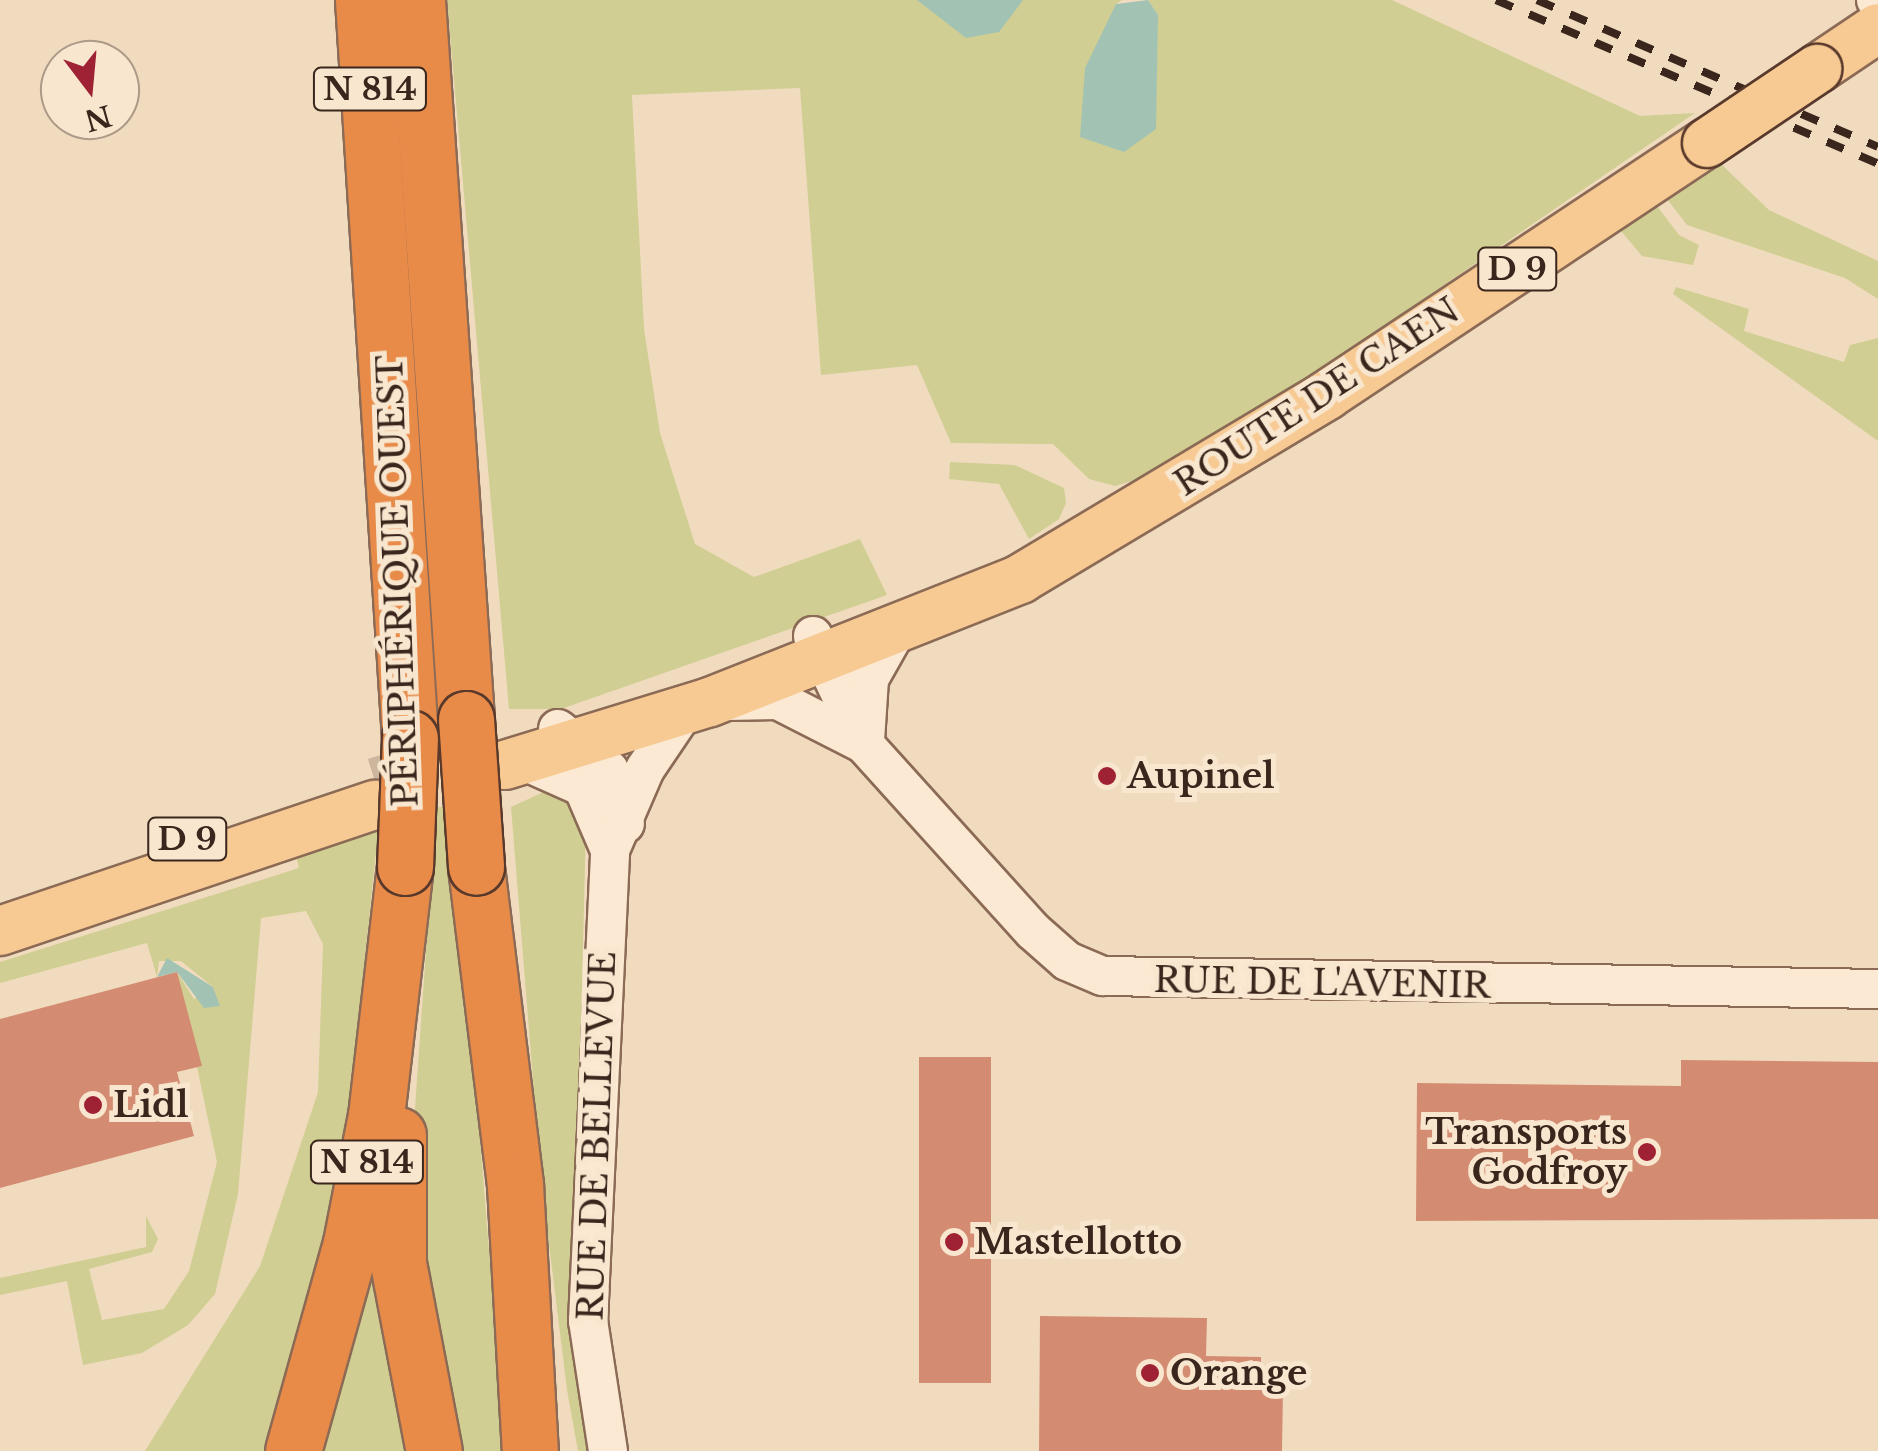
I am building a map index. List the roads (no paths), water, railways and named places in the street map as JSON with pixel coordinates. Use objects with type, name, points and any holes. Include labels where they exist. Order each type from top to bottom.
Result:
[{"type":"highway","name":"PÉRIPHÉRIQUE OUEST","points":[[293,1451],[352,1242],[376,1116],[405,867],[410,738],[364,0]]},
{"type":"highway","name":"PÉRIPHÉRIQUE OUEST","points":[[417,0],[522,742],[476,868],[515,1185],[530,1451]]},
{"type":"highway","points":[[405,867],[398,1263],[434,1451]]},
{"type":"highway","points":[[515,1185],[562,1451]]},
{"type":"main road","name":"ROUTE DE CAEN","points":[[522,742],[818,647],[896,631],[1020,579],[1327,395],[1878,28]]},
{"type":"main road","name":"ROUTE DE CAEN","points":[[522,742],[698,704],[818,647],[1103,530]]},
{"type":"main road","name":"D 9","points":[[0,898],[375,794],[214,862],[0,931]]},
{"type":"street","points":[[864,744],[869,679],[896,631]]},
{"type":"street","name":"RUE DE L'AVENIR","points":[[818,647],[864,744],[1033,932],[1068,961],[1103,976],[1878,988]]},
{"type":"street","name":"ROUTE DE CAEN","points":[[698,704],[778,700],[864,744]]},
{"type":"street","name":"RUE DE BELLEVUE","points":[[617,837],[645,769],[698,704]]},
{"type":"street","points":[[522,742],[583,787],[617,837]]},
{"type":"street","name":"RUE DE BELLEVUE","points":[[522,742],[616,783],[617,837],[588,1321],[608,1451]]},
{"type":"tunnel","points":[[375,782],[504,741]]},
{"type":"railway","points":[[1496,0],[1878,164]]},
{"type":"railway","points":[[1537,0],[1878,147]]},
{"type":"place","name":"Aupinel","points":[[1107,776]]},
{"type":"place","name":"Lidl","points":[[93,1105]]},
{"type":"place","name":"Transports Godfroy","points":[[1647,1152]]},
{"type":"place","name":"Mastellotto","points":[[954,1242]]},
{"type":"place","name":"Orange","points":[[1150,1373]]}]
